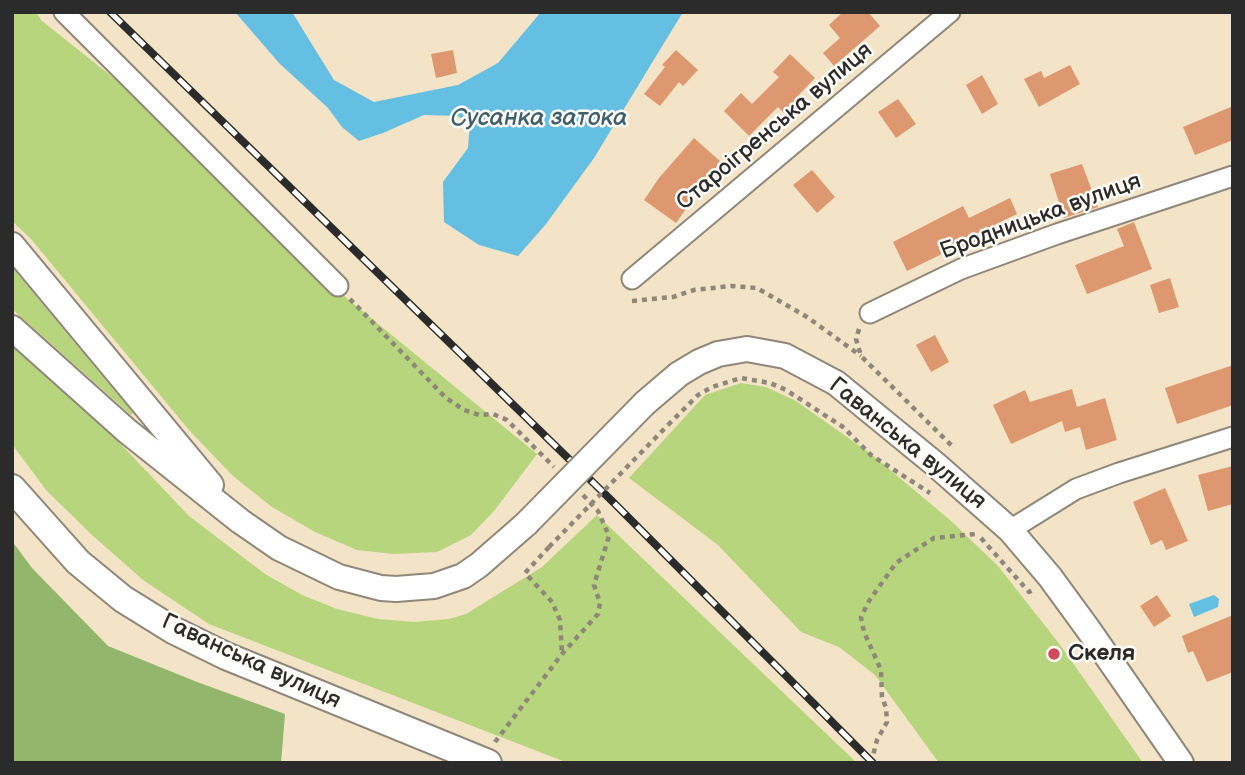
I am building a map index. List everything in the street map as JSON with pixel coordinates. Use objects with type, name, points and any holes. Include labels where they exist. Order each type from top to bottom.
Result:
[{"type":"main road","name":"Гаванська вулиця","points":[[12,488],[78,562],[123,599],[173,630],[226,656],[485,761]]},
{"type":"street","points":[[64,12],[338,286]]},
{"type":"street","name":"Староігренська вулиця","points":[[632,279],[950,12]]},
{"type":"street","name":"Бродницька вулиця","points":[[870,313],[973,265],[1057,234],[1233,176]]},
{"type":"street","name":"Гаванська вулиця","points":[[12,245],[240,521]]},
{"type":"street","name":"Гаванська вулиця","points":[[12,328],[127,430],[240,521],[279,548],[312,566],[357,582],[396,589],[434,586],[463,576],[479,565],[526,524],[645,403],[679,374],[718,354],[747,349],[785,356],[836,383],[925,455],[1010,530],[1050,577],[1181,763]]},
{"type":"street","points":[[1010,530],[1076,489],[1233,437]]},
{"type":"path","points":[[632,279],[618,298],[636,302],[673,297],[694,290],[731,286],[757,288],[807,317],[861,356],[953,445],[958,457]]},
{"type":"path","points":[[338,286],[446,398],[464,410],[479,415],[493,414],[506,420],[560,473]]},
{"type":"path","points":[[861,356],[856,339],[860,325],[870,313]]},
{"type":"path","points":[[562,654],[560,621],[552,602],[525,572],[667,425],[698,395],[712,387],[741,378],[770,383],[786,390],[843,427],[871,455],[933,495]]},
{"type":"path","points":[[485,761],[509,720],[598,614],[600,603],[594,585],[609,536],[598,511],[579,492]]},
{"type":"path","points":[[968,526],[1029,592],[1050,577]]},
{"type":"path","points":[[871,763],[877,740],[887,722],[886,708],[881,697],[881,670],[863,632],[861,617],[896,562],[934,538],[976,534]]},
{"type":"green space","points":[[12,12],[36,12],[42,21],[120,83],[193,149],[327,282],[537,454],[494,511],[471,535],[437,552],[393,554],[357,550],[315,532],[272,507],[233,476],[189,430],[31,239],[12,221]]},
{"type":"green space","points":[[12,267],[133,413],[131,415],[12,309]]},
{"type":"green space","points":[[12,345],[113,436],[189,516],[265,574],[302,595],[337,609],[378,619],[414,622],[449,619],[466,614],[542,567],[597,515],[857,763],[568,763],[209,624],[143,580],[91,534],[46,490],[12,444]]},
{"type":"green space","points":[[741,383],[766,387],[796,401],[871,454],[950,520],[998,566],[1061,646],[1143,763],[939,763],[875,675],[839,647],[801,632],[718,545],[629,478],[705,395]]},
{"type":"green space","points":[[12,541],[32,568],[108,646],[285,714],[281,763],[12,763]]},
{"type":"water","name":"Сусанка затока","points":[[235,12],[292,12],[334,80],[374,102],[458,85],[498,63],[541,12],[683,12],[594,158],[546,224],[518,256],[479,245],[444,222],[443,182],[468,148],[470,122],[457,116],[424,115],[359,141],[279,63]]},
{"type":"water","points":[[1214,595],[1219,599],[1218,607],[1194,617],[1189,604]]},
{"type":"building","points":[[843,12],[868,12],[880,26],[834,66],[823,53],[840,38],[829,25]]},
{"type":"building","points":[[453,50],[457,73],[436,78],[431,54]]},
{"type":"building","points":[[676,50],[698,70],[683,86],[679,82],[660,106],[644,94],[665,67],[662,65]]},
{"type":"building","points":[[790,54],[815,78],[795,99],[805,109],[792,121],[778,107],[749,136],[724,111],[741,93],[752,104],[779,77],[773,72]]},
{"type":"building","points":[[1070,65],[1080,84],[1039,107],[1024,79],[1041,71],[1044,78]]},
{"type":"building","points":[[982,75],[998,104],[982,114],[966,85]]},
{"type":"building","points":[[898,99],[916,124],[896,138],[878,112]]},
{"type":"building","points":[[1233,106],[1233,140],[1195,155],[1183,127]]},
{"type":"building","points":[[694,138],[721,162],[688,199],[691,202],[676,223],[644,200],[659,178]]},
{"type":"building","points":[[1082,164],[1098,207],[1064,218],[1050,174]]},
{"type":"building","points":[[812,170],[835,197],[817,213],[793,185]]},
{"type":"building","points":[[1010,198],[1017,214],[976,234],[979,240],[907,271],[893,242],[963,206],[969,218]]},
{"type":"building","points":[[1134,222],[1152,269],[1087,294],[1075,265],[1124,246],[1117,229]]},
{"type":"building","points":[[1170,278],[1179,307],[1159,313],[1150,285]]},
{"type":"building","points":[[935,335],[949,362],[931,372],[916,345]]},
{"type":"building","points":[[1233,365],[1233,405],[1177,424],[1165,388]]},
{"type":"building","points":[[1072,389],[1077,407],[1105,398],[1117,440],[1086,450],[1080,427],[1065,432],[1062,421],[1011,444],[993,405],[1025,390],[1030,402]]},
{"type":"building","points":[[1233,466],[1233,504],[1208,511],[1198,475]]},
{"type":"building","points":[[1165,488],[1188,541],[1166,550],[1162,540],[1151,545],[1133,502]]},
{"type":"building","points":[[1157,595],[1171,616],[1154,627],[1140,606]]},
{"type":"building","points":[[1233,615],[1233,672],[1207,682],[1193,651],[1188,653],[1182,636]]},
{"type":"railway","points":[[110,12],[611,500],[873,763]]},
{"type":"place","name":"Скеля","points":[[1054,654]]}]
